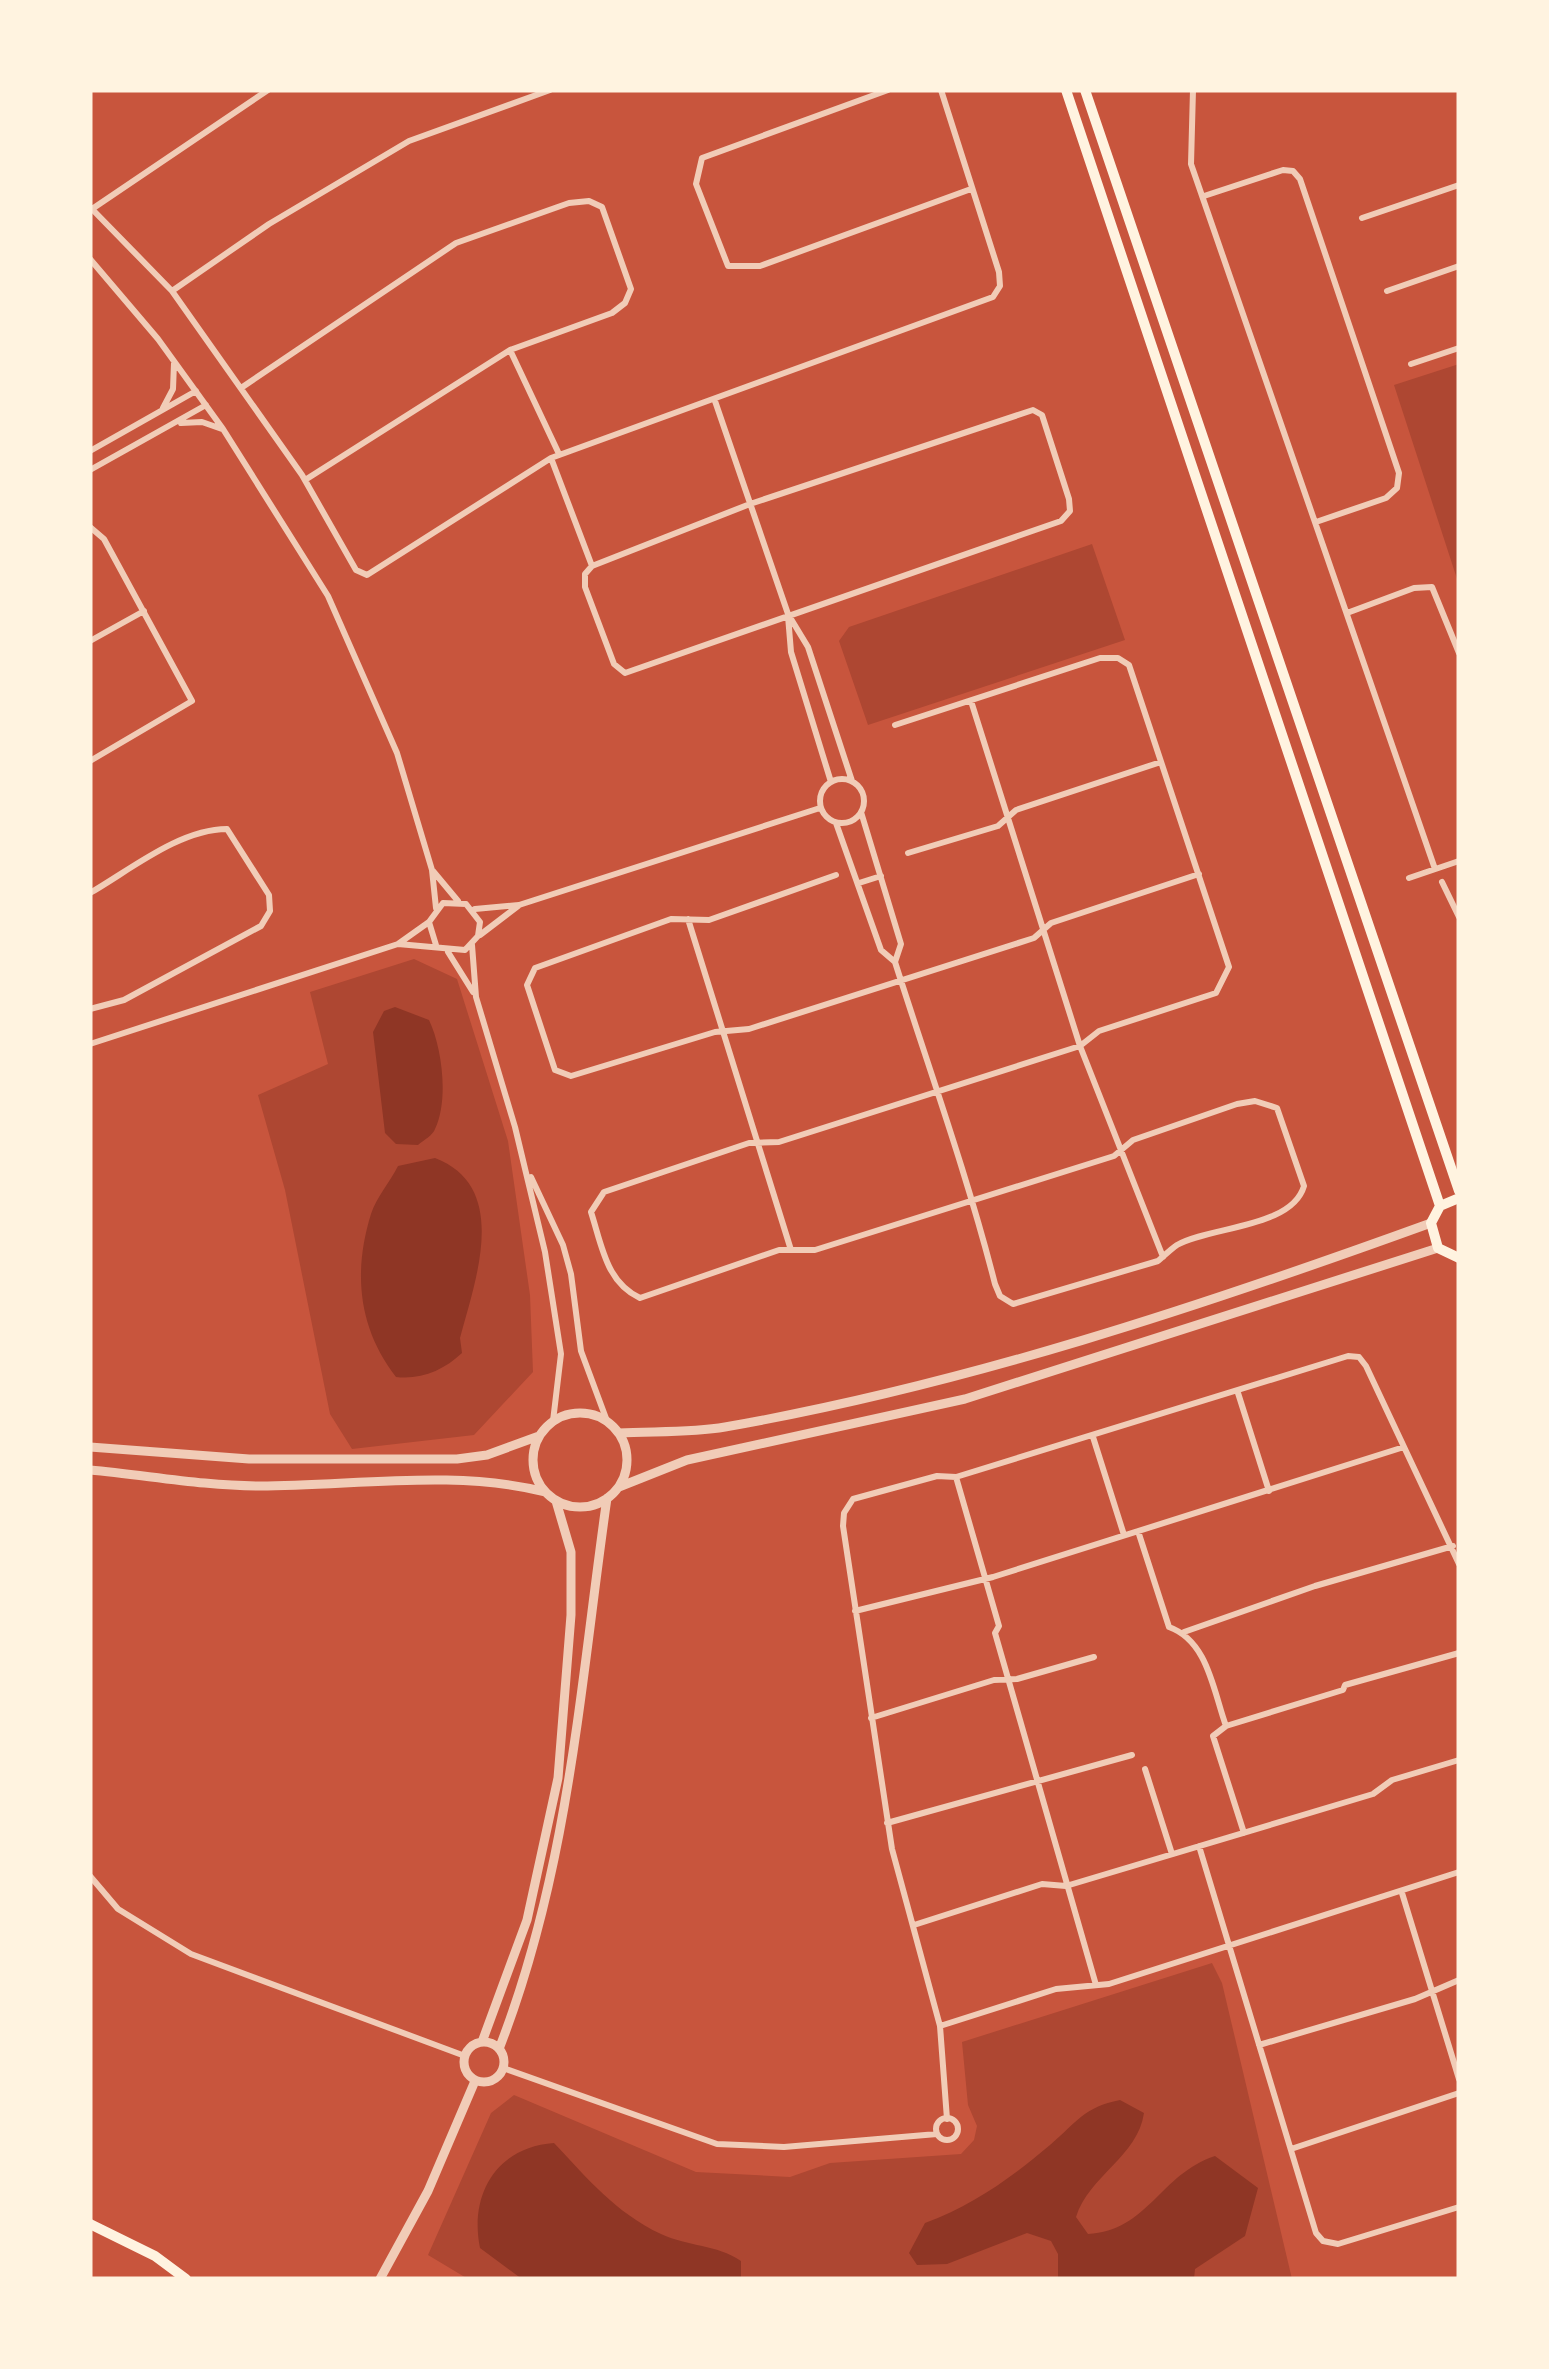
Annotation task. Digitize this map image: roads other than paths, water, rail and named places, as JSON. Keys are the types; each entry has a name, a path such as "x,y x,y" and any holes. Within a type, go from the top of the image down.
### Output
{"main road":[{"path":"1066,90 1440,1206"},
{"path":"1074,90 1079,128"},
{"path":"1085,90 1459,1194 1440,1206 1431,1223 1438,1248 1459,1258"},
{"path":"90,2224 155,2256 186,2279"}],"street":[{"path":"268,90 91,208 172,291 305,480 356,570 367,575 555,456 993,297 1000,286 998,272 941,90"},
{"path":"172,291 269,224 409,141 550,90"},
{"path":"888,90 702,158 696,169 696,184 728,266 760,266 971,189"},
{"path":"1193,90 1191,164 1435,869"},
{"path":"1203,196 1283,170 1293,171 1300,179 1399,473 1398,488 1386,498 1316,522"},
{"path":"1362,218 1459,185"},
{"path":"241,388 456,243 569,203 589,201 602,207 631,289 625,303 612,313 510,350 305,480"},
{"path":"90,259 196,390 328,596 396,754 432,870 436,908 429,922 398,944 90,1044"},
{"path":"1388,291 1459,266"},
{"path":"1411,364 1459,348"},
{"path":"510,350 555,456 592,566"},
{"path":"160,413 174,389 174,361"},
{"path":"90,451 196,390"},
{"path":"715,400 788,614 808,647 852,782 864,798 861,812 901,944 895,962"},
{"path":"90,470 206,405"},
{"path":"1034,410 1042,415 1070,512 1062,520 625,674 618,671 585,587 585,574 592,566 750,504 1034,410"},
{"path":"168,426 187,421 223,429"},
{"path":"90,527 104,539 192,701 90,761"},
{"path":"1347,613 1414,588 1432,587 1456,634 1459,653"},
{"path":"90,641 144,611"},
{"path":"788,614 791,652 831,782"},
{"path":"820,808 836,822 881,950 895,962 940,1090 973,1199 995,1284 1000,1296 1013,1304 1287,1211 1304,1186 1277,1108 1255,1101 1133,1140 1114,1156 973,1199 815,1250 778,1250 640,1298 622,1289 610,1270 592,1212 604,1192 761,1142 779,1142 940,1090 1080,1046 1100,1031 1216,993 1226,979 1229,967 1129,665 1118,658 1100,658 895,725"},
{"path":"971,700 1080,1046 1163,1256"},
{"path":"908,853 998,826 1016,810 1162,762"},
{"path":"820,808 821,793 831,782 852,782"},
{"path":"432,870 458,901 473,909 519,906 820,808"},
{"path":"836,822 850,821 861,812"},
{"path":"90,893 190,836 208,829 228,829 269,895 270,911 261,926 124,1000 90,1009"},
{"path":"1409,878 1459,861"},
{"path":"836,875 709,920 671,919 535,968 526,985 555,1070 572,1076 725,1032 749,1030 1034,938 1052,923 1200,874"},
{"path":"859,883 881,876"},
{"path":"1442,882 1459,917"},
{"path":"436,908 458,901"},
{"path":"519,906 478,936 472,945 476,997 524,1162 545,1252 561,1354 553,1421"},
{"path":"473,909 480,922 478,936"},
{"path":"688,919 792,1250"},
{"path":"429,922 437,946"},
{"path":"398,944 437,946 448,952 476,997"},
{"path":"448,952 472,945"},
{"path":"524,1162 563,1245 572,1274 580,1351 608,1421 619,1433 627,1460 619,1487"},
{"path":"619,1433 722,1428 938,1382 1327,1261 1431,1223"},
{"path":"608,1421 580,1413 553,1421 539,1436 532,1459 546,1492 556,1501 582,1507 607,1498 619,1487 687,1460 965,1400 1438,1248"},
{"path":"947,2118 940,2026 887,1823 843,1526 848,1505 859,1496 937,1476 956,1477 1348,1356 1358,1357 1459,1564"},
{"path":"1238,1392 1269,1491"},
{"path":"90,1446 249,1459 457,1458 487,1455 539,1436"},
{"path":"1093,1436 1124,1535"},
{"path":"855,1610 1124,1535 1404,1447"},
{"path":"90,1470 253,1486 461,1482 516,1485 546,1492"},
{"path":"956,1477 1034,1781 1096,1985"},
{"path":"464,2056 466,2072 476,2080 495,2079 503,2068 500,2050 531,1968 568,1800 607,1498"},
{"path":"464,2056 482,2042 527,1920 558,1778 571,1600 570,1552 556,1501"},
{"path":"1138,1530 1169,1627 1184,1632 1198,1646 1226,1726"},
{"path":"1184,1632 1315,1586 1453,1546"},
{"path":"1244,1833 1213,1736 1226,1726 1343,1690 1345,1685 1459,1653"},
{"path":"871,1718 1094,1658"},
{"path":"887,1823 1132,1756"},
{"path":"914,1925 1042,1884 1066,1886 1374,1794 1392,1780 1459,1760"},
{"path":"1145,1769 1172,1854"},
{"path":"1199,1846 1316,2233 1323,2240 1338,2244 1459,2207"},
{"path":"940,2026 1056,1988 1096,1985 1230,1948 1459,1872"},
{"path":"90,1876 118,1909 191,1954 464,2056"},
{"path":"1402,1893 1459,2079"},
{"path":"1259,2046 1415,1999 1459,1980"},
{"path":"482,2042 500,2050"},
{"path":"503,2068 717,2144 784,2147 937,2134 945,2140 957,2134 956,2124 947,2118"},
{"path":"380,2279 428,2190 476,2080"},
{"path":"1291,2149 1459,2093"},
{"path":"937,2134 938,2124 947,2118"}]}
